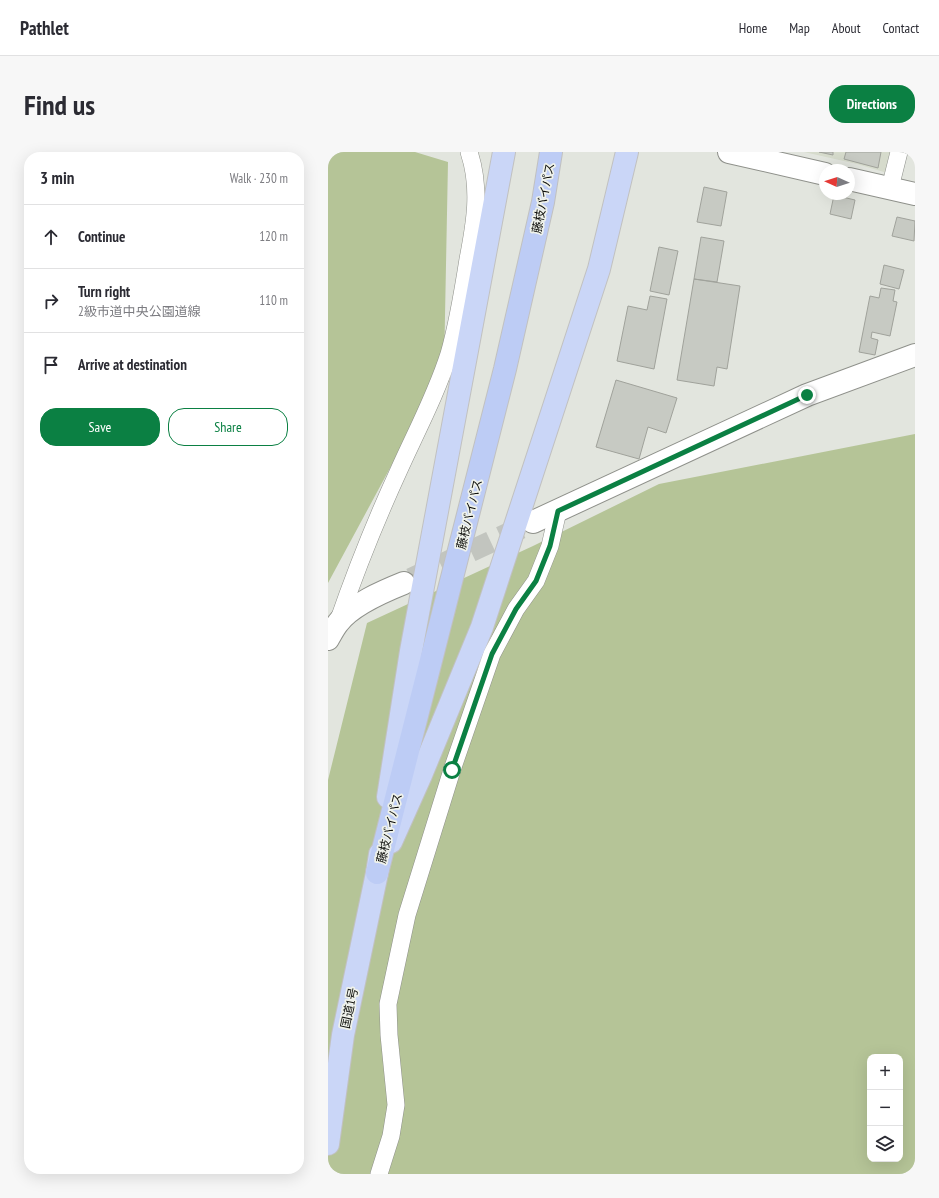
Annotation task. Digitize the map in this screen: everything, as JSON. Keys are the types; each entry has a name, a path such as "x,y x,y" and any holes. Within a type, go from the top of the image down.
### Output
{"highway":[{"path":"377,873 411,652 504,152"},
{"name":"藤枝バイパス","path":"377,873 505,369 543,202 552,152"},
{"path":"377,873 421,775 482,627 600,269 626,152"},
{"name":"国道1号","path":"328,1144 343,1034 377,873"}],"street":[{"path":"333,630 360,561 399,470 430,405 449,354 460,306 475,222 476,184 469,152"},
{"path":"729,152 819,173"},
{"path":"890,188 899,152"},
{"path":"855,180 915,194"},
{"path":"533,522 807,395 915,355"},
{"path":"379,1174 391,1136 396,1105 389,1035 388,1004 407,915 452,770 492,654 516,609 536,581 550,546 558,511"},
{"path":"333,630 351,611 378,594 404,583"}],"shaded area":[{"path":"804,152 898,152 894,175 857,164"}],"green space":[{"path":"328,152 415,152 448,162 444,368 328,583"},
{"path":"915,434 915,1174 328,1174 328,780 367,623 533,546 659,484"}],"building":[{"path":"819,152 833,152 833,155"},
{"path":"846,152 881,152 878,168 844,159"},
{"path":"704,187 727,192 721,226 697,222"},
{"path":"833,200 855,200 851,219 830,214"},
{"path":"897,217 915,221 914,241 892,236"},
{"path":"701,237 724,241 717,282 694,279"},
{"path":"659,247 678,251 669,295 650,291"},
{"path":"884,265 904,270 899,289 880,284"},
{"path":"694,279 740,286 727,369 717,367 714,386 677,380"},
{"path":"881,288 895,290 893,301 897,302 890,336 872,332 871,338 878,340 875,355 859,352 870,296 879,298"},
{"path":"650,296 667,299 654,369 617,361 628,306 647,310"},
{"path":"616,380 677,398 666,433 648,427 639,459 596,447"}],"tunnel":[{"path":"411,579 527,525"}],"route":[{"path":"452,770 492,654 516,609 536,581 550,546 558,511 807,395"}]}
